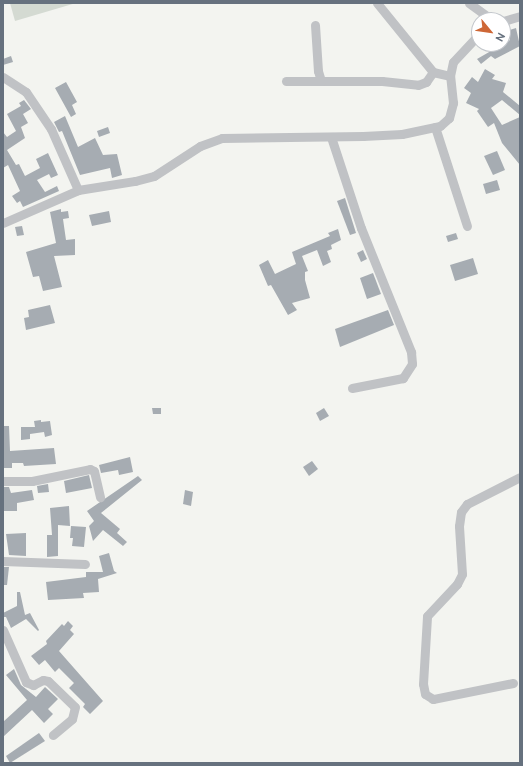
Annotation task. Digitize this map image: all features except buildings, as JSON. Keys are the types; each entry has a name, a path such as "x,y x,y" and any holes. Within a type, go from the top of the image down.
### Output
{"street":[{"path":"377,3 433,72 450,76"},
{"path":"469,3 481,12"},
{"path":"315,25 318,71 322,81"},
{"path":"3,223 78,190 136,181 154,176 200,146 222,138 331,137 402,134 435,127 446,122 451,112 453,103 450,76 459,52 471,41"},
{"path":"286,81 382,81 418,85 426,82 433,72"},
{"path":"3,77 26,92 51,129 78,190"},
{"path":"435,127 467,226"},
{"path":"331,137 361,228 411,352 412,364 402,378 352,388"},
{"path":"3,481 32,481 90,469 94,471 100,497"},
{"path":"513,683 433,699 425,694 423,684 427,616 462,574 459,526 461,512 467,504 520,477"},
{"path":"3,560 85,564"},
{"path":"3,630 26,682 33,685 43,680 48,681 75,708 72,719 53,735"}],"shaded area":[{"path":"10,3 76,3 15,21"}]}
